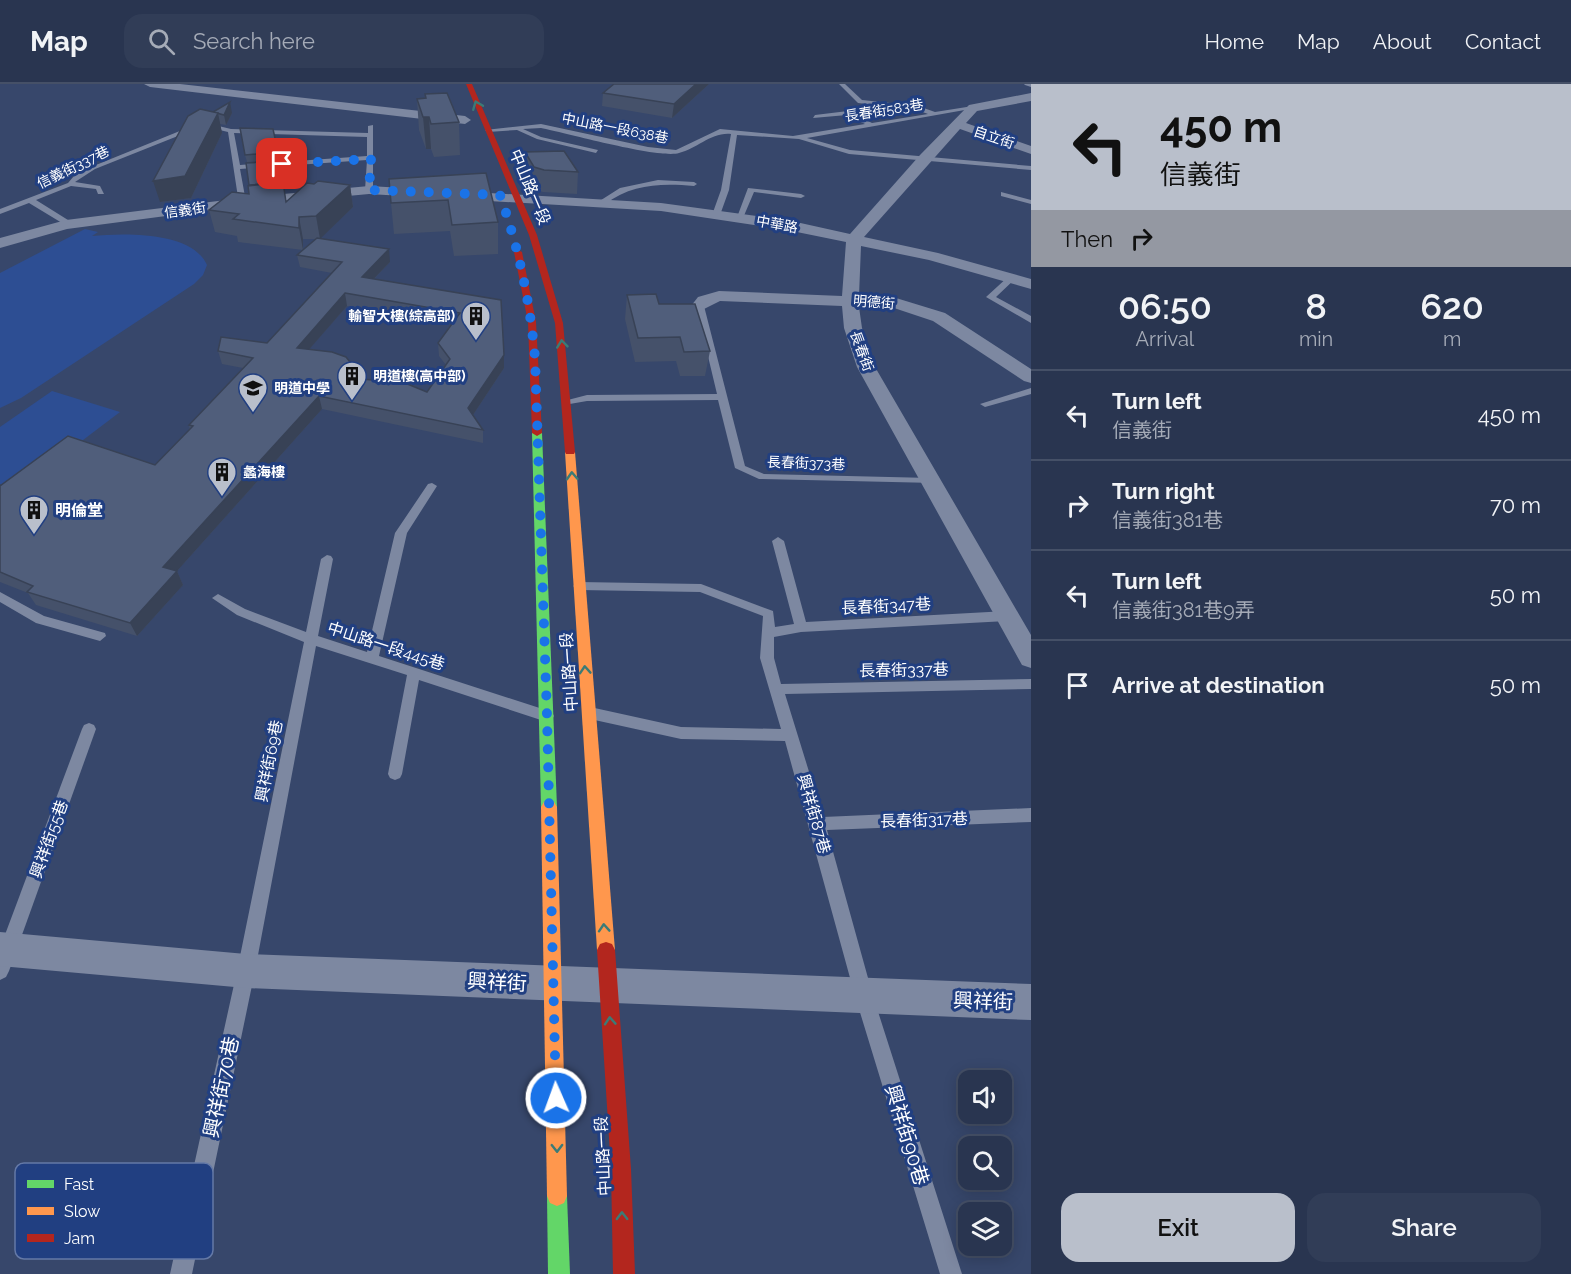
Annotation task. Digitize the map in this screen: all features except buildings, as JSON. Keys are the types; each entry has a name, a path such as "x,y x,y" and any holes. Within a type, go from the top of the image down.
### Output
{"main road":[{"name":"中山路一段","path":"469,84 533,236 559,323 567,403 621,1168 624,1274"},
{"path":"458,102 473,137"},
{"name":"中山路一段","path":"497,191 507,216"},
{"name":"中山路一段","path":"514,236 532,322 535,358 547,716 559,1274"}],"street":[{"path":"150,84 324,99 465,120"},
{"path":"854,239 925,158 973,108 1028,99"},
{"name":"自立街","path":"957,124 1031,150"},
{"name":"信義街","path":"0,243 66,225 242,202 369,190 497,191 517,197"},
{"name":"中華路","path":"517,197 602,202 716,214 932,256 1031,284"},
{"name":"長春街","path":"854,239 850,300 853,328 866,367 1031,658"},
{"path":"1012,278 1025,266"},
{"name":"明德街","path":"700,306 704,301 719,296 896,303 939,317 1031,377"},
{"name":"興祥街","path":"3,957 246,971 1031,1002"}],"lane":[{"path":"842,84 860,102 918,108 935,114"},
{"name":"長春街583巷","path":"799,137 973,108"},
{"path":"815,117 848,112 871,125"},
{"name":"信義街337巷","path":"30,200 70,184 76,177 93,168 202,124 231,131"},
{"name":"中山路一段638巷","path":"488,130 541,126 648,149 677,152 720,131 799,137"},
{"path":"513,128 539,138 596,151"},
{"path":"242,202 231,131 371,130 369,190"},
{"path":"716,214 725,190 734,132"},
{"path":"799,137 849,152 1031,168"},
{"path":"237,167 371,159"},
{"path":"602,202 618,192 645,183 694,184"},
{"path":"70,184 98,187 101,192"},
{"path":"739,218 751,190 801,196"},
{"path":"1004,194 1031,202"},
{"path":"0,212 30,200"},
{"name":"信義街337巷","path":"30,200 66,222 66,225"},
{"path":"1012,278 990,297 1031,320"},
{"name":"長春街373巷","path":"700,306 740,468 763,477 931,481"},
{"path":"985,404 1031,391"},
{"path":"567,403 587,398 722,397"},
{"path":"372,659 401,533 432,486"},
{"path":"777,541 801,627"},
{"name":"興祥街69巷","path":"246,971 327,559"},
{"path":"579,586 701,588 769,614 768,633"},
{"path":"0,596 40,620 100,636"},
{"name":"中山路一段445巷","path":"218,598 242,612 311,639 547,716"},
{"name":"長春街347巷","path":"768,633 801,627 1007,616"},
{"name":"興祥街87巷","path":"768,633 767,658 817,824 864,996"},
{"path":"395,774 414,672"},
{"name":"長春街337巷","path":"777,689 1031,684"},
{"path":"588,713 681,733 790,735"},
{"name":"興祥街55巷","path":"3,957 89,729"},
{"name":"長春街317巷","path":"817,824 1031,815"},
{"name":"興祥街70巷","path":"205,1163 246,971"},
{"name":"興祥街90巷","path":"864,996 951,1274"},
{"name":"興祥街70巷","path":"181,1274 184,1259"}],"shaded area":[{"path":"85,229 98,232 92,236 121,234 172,240 199,254 207,265 203,275 194,284 21,398 0,408 0,273"},
{"path":"52,391 120,412 17,490 0,484 0,427"}],"traffic: fast":[{"path":"537,433 549,807"},
{"path":"557,1196 559,1274"}],"traffic: slow":[{"path":"570,452 606,950"},
{"path":"549,807 557,1196"}],"traffic: jam":[{"path":"469,84 533,235 559,323 570,452"},
{"path":"518,252 532,322 537,433"},
{"path":"606,950 621,1169 624,1274"}],"place":[{"name":"輸智大樓(綜高部)","path":"476,342"},
{"name":"明道樓(高中部)","path":"352,402"},
{"name":"明道中學","path":"253,414"},
{"name":"蠡海樓","path":"222,498"},
{"name":"明倫堂","path":"34,536"}],"route":[{"path":"282,164 371,159 369,190 500,195 514,236 532,322 535,358 547,716 556,1098"}]}
